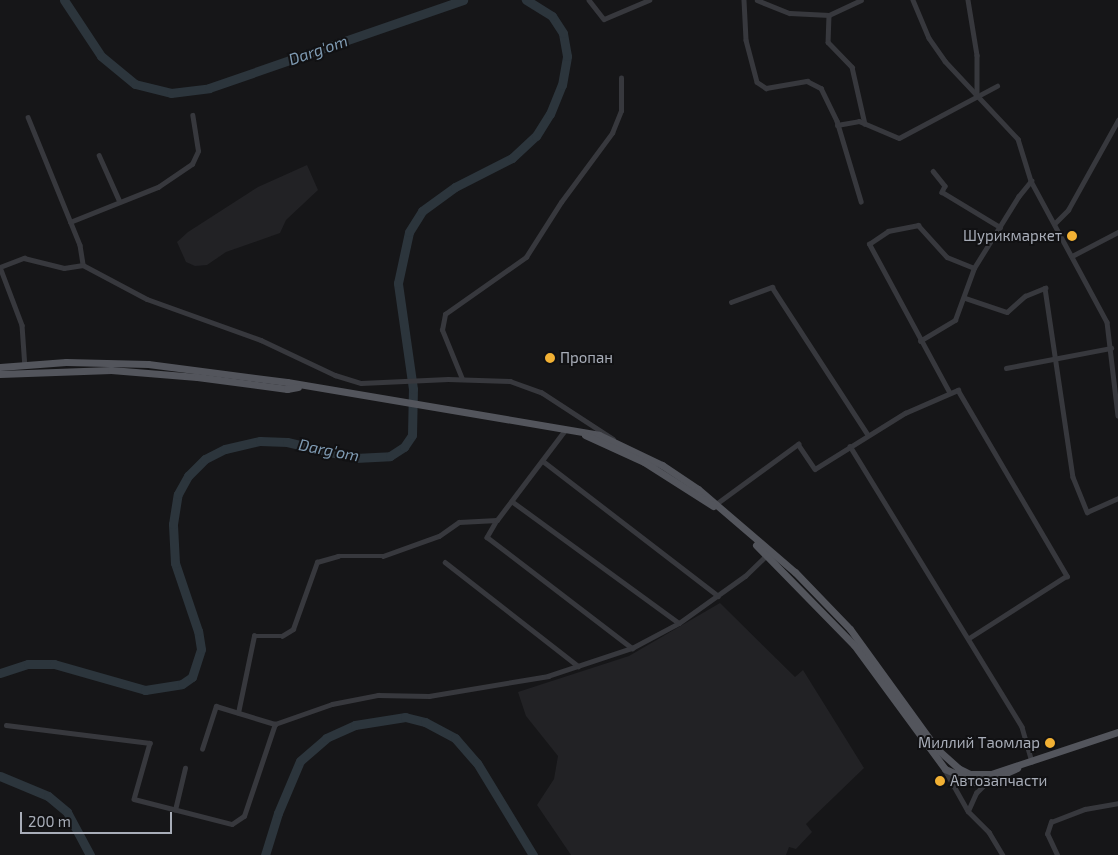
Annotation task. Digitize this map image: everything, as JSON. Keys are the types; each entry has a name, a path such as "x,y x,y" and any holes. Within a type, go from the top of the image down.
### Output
{"main road":[{"path":"0,367 90,361 148,364 288,382 300,387 445,408 599,436 623,445 662,466 716,504 795,572 857,643 946,759 970,774 991,774 1019,767"},
{"path":"0,374 111,370 287,389 300,387"},
{"path":"585,434 644,462 689,490 715,508 767,555 857,643 944,768 965,780 988,781 1032,762 1118,732"}],"street":[{"path":"589,0 604,19 649,0"},
{"path":"744,0 746,40 757,82 766,88 807,81 817,85 831,106 861,201"},
{"path":"757,0 767,1 790,13 829,15 861,0"},
{"path":"913,0 928,38 945,60 1018,139 1031,181 1104,316 1111,348 1118,415"},
{"path":"968,0 977,55 978,94"},
{"path":"829,15 828,42 852,67 865,124"},
{"path":"462,380 442,330 445,314 526,257 561,202 612,133 621,111 621,78"},
{"path":"837,125 859,120 900,138 978,94 997,86"},
{"path":"70,222 158,187 196,160 192,115"},
{"path":"28,117 80,245 83,265"},
{"path":"1054,224 1068,210 1118,120"},
{"path":"99,155 120,202"},
{"path":"933,171 945,186 942,192 1000,227"},
{"path":"920,341 950,325 965,298 974,268 1031,181"},
{"path":"949,392 920,341 870,243 888,231 918,225 947,257 974,268"},
{"path":"1072,256 1118,232"},
{"path":"25,364 22,325 0,267 24,258 64,268 83,265 146,299 268,342 335,375 361,383 379,384 448,379 510,381 541,392 623,445"},
{"path":"731,302 772,287 868,435"},
{"path":"965,298 1007,312 1025,296 1045,288 1073,477 1087,512 1118,498"},
{"path":"1006,368 1111,348"},
{"path":"716,504 798,444 815,469 868,435 949,392 958,390 1067,576 970,638"},
{"path":"565,430 513,502 497,520 486,538 632,648"},
{"path":"850,446 970,638 1022,727 1032,762"},
{"path":"543,461 718,596"},
{"path":"513,502 679,623"},
{"path":"238,713 254,636 282,636 293,628 317,562 338,556 383,556 439,536 459,522 497,520"},
{"path":"202,749 216,706 275,724 332,704 369,696 429,696 548,676 632,648 679,623 718,596 767,555"},
{"path":"445,562 578,666"},
{"path":"6,724 150,743 134,799 232,824 239,822 244,816 275,724"},
{"path":"175,810 185,768"},
{"path":"944,768 968,812 989,832 1003,855"},
{"path":"968,812 976,793 988,781"},
{"path":"1057,855 1047,834 1051,822 1103,804 1118,803"}],"shaded area":[{"path":"307,165 318,190 286,220 280,233 226,252 207,265 195,266 186,262 177,242 188,232 258,187"},
{"path":"720,603 795,677 803,670 864,768 806,824 812,832 796,849 789,847 786,855 571,855 537,805 554,779 558,756 526,716 518,692 629,656"}],"waterway":[{"name":"Darg'om","path":"64,0 101,56 135,84 171,93 209,88 463,0"},
{"name":"Darg'om","path":"0,673 28,664 54,664 145,690 182,684 192,677 201,649 198,631 175,563 173,524 178,494 188,476 205,459 225,449 260,441 287,442 355,458 390,456 404,447 412,435 413,389 398,283 409,232 422,211 455,187 512,158 536,136 550,114 562,85 567,56 563,33 552,16 526,0"},
{"name":"Darg'om","path":"265,855 278,813 300,761 326,738 355,725 405,717 425,722 455,738 477,763 533,855"},
{"name":"Darg'om","path":"0,776 48,796 67,812 90,855"}],"place":[{"name":"Шурикмаркет","path":"1072,236"},
{"name":"Пропан","path":"550,358"},
{"name":"Миллий Таомлар","path":"1050,743"},
{"name":"Автозапчасти","path":"940,781"}]}
